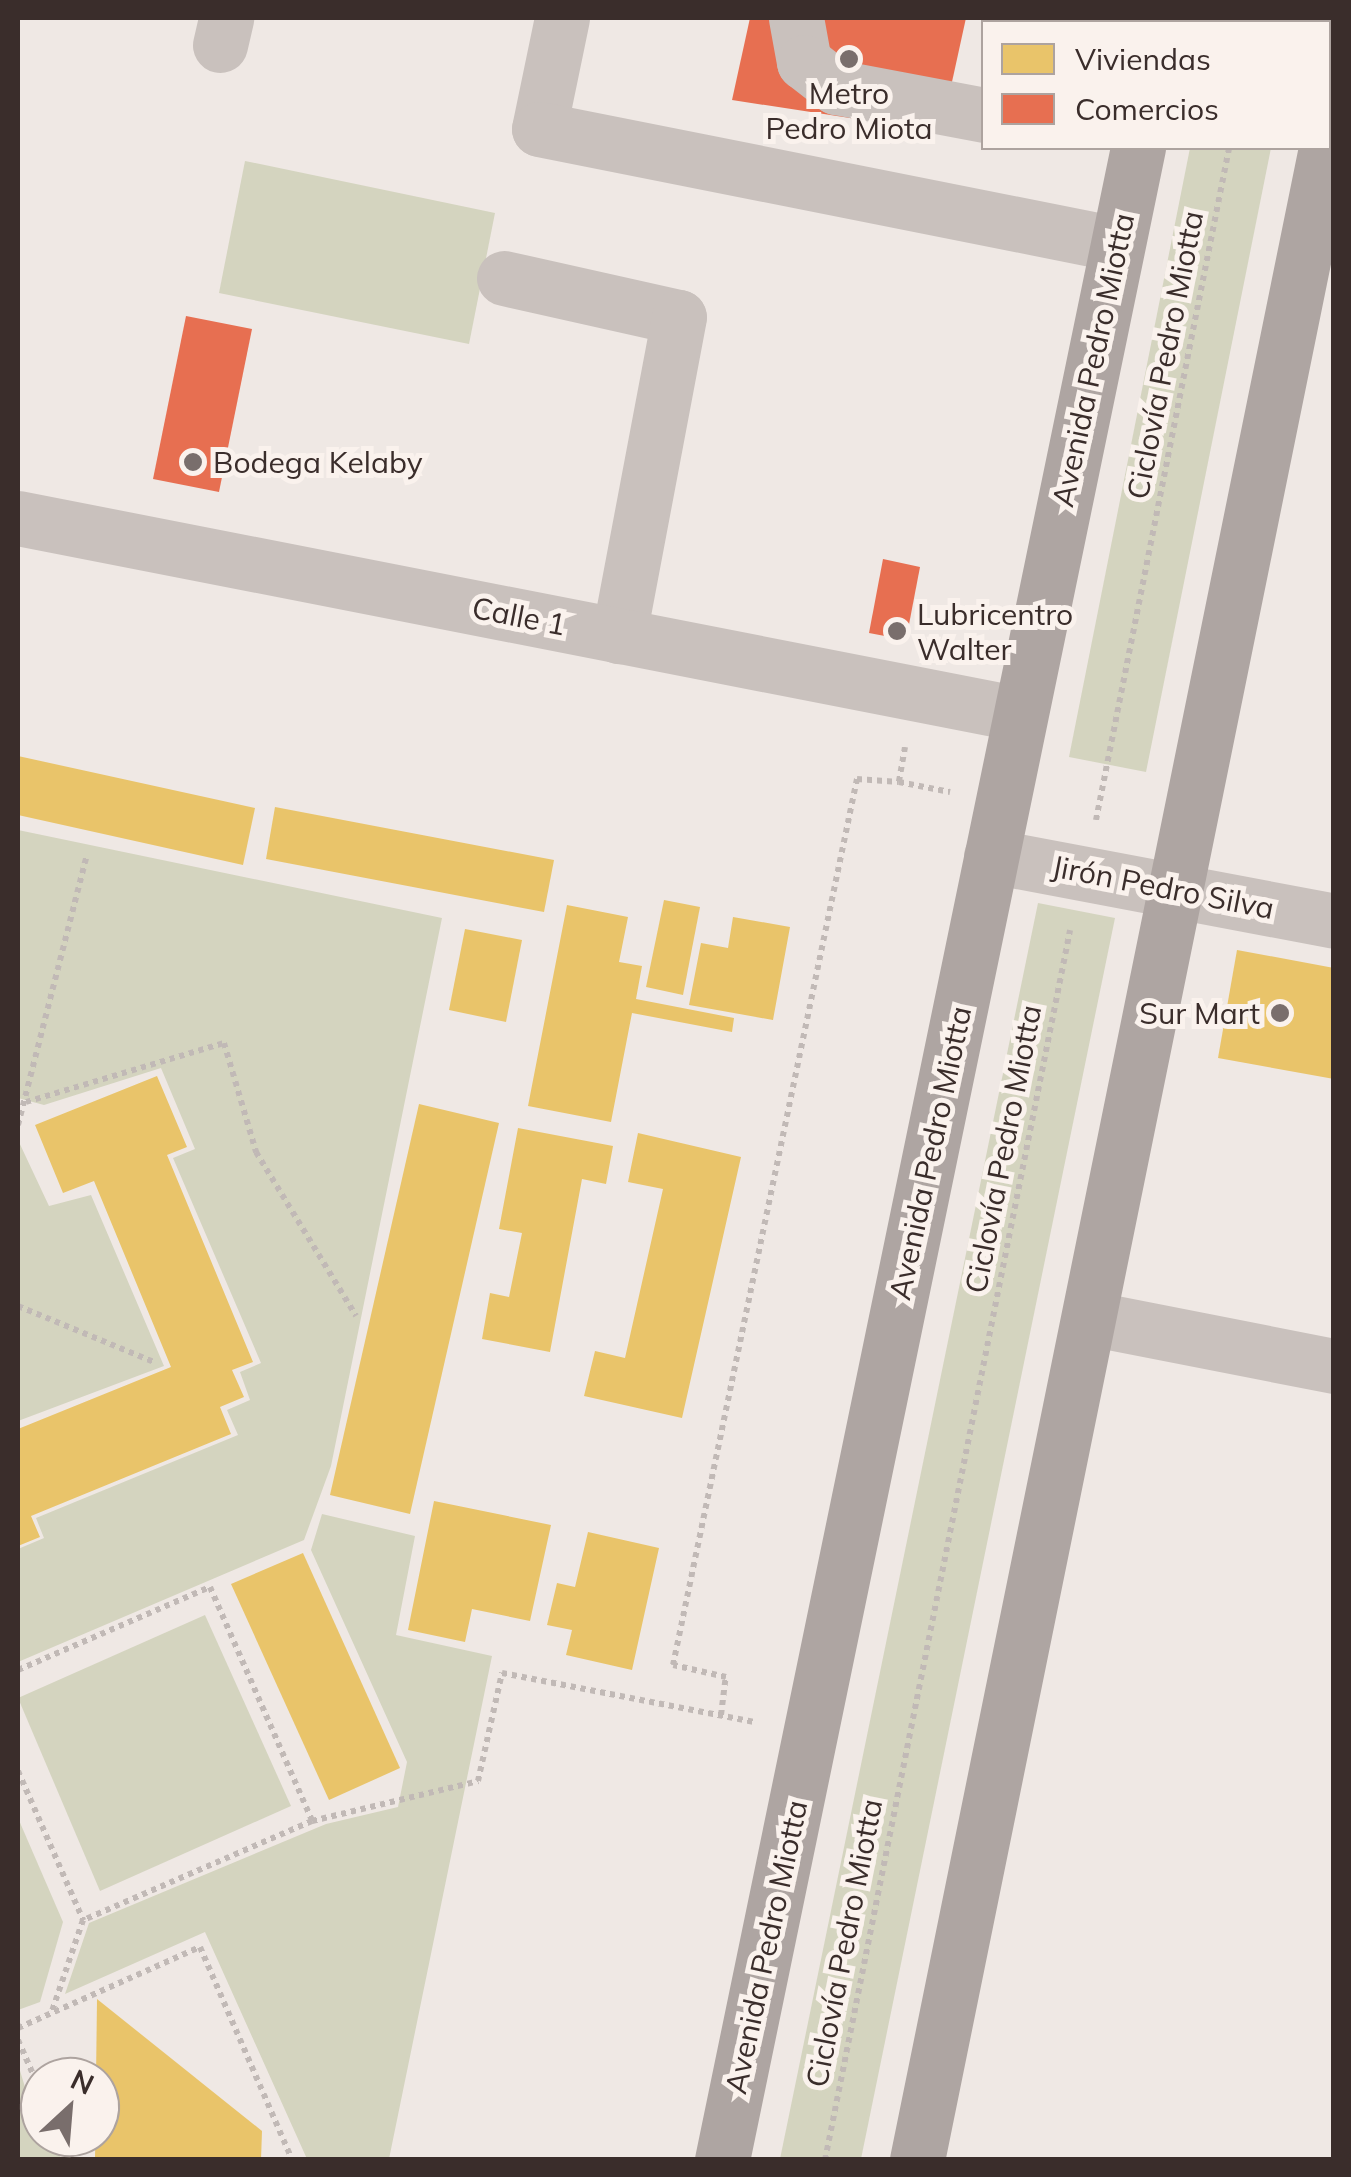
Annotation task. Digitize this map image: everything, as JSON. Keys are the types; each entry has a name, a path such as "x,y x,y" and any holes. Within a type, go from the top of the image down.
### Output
{"main road":[{"name":"Avenida Pedro Miotta","path":"722,2160 1138,150"},
{"path":"917,2160 1326,150"}],"street":[{"path":"562,18 539,129 1117,244"},
{"path":"796,18 804,62 836,87 981,114"},
{"path":"504,278 678,317 619,636"},
{"name":"Calle 1","path":"18,518 1020,714"},
{"name":"Jirón Pedro Silva","path":"992,856 1334,920"},
{"path":"1089,1318 1334,1366"}],"path":[{"name":"Ciclovía Pedro Miotta","path":"824,2160 1229,150"},
{"path":"899,782 905,742"},
{"path":"721,1715 726,1677 673,1665 857,779 899,782 1002,802"},
{"path":"18,1125 87,855"},
{"path":"26,1102 224,1043 256,1152 356,1316"},
{"path":"18,1306 156,1363"},
{"path":"18,1670 210,1587 312,1821"},
{"path":"83,1920 312,1821 478,1782 502,1673 810,1734"},
{"path":"18,1771 83,1920 52,2012"},
{"path":"18,2028 200,1947 292,2160"}],"green space":[{"path":"1190,150 1271,150 1146,772 1069,757"},
{"path":"245,161 495,213 469,344 219,293"},
{"path":"18,830 442,918 331,1466 304,1540 18,1662 18,1549 44,1538 36,1518 238,1435 227,1410 250,1400 240,1372 261,1363 173,1158 195,1149 161,1068 44,1105 18,1098"},
{"path":"1038,903 1115,918 861,2159 780,2159"},
{"path":"18,1140 49,1206 91,1195 164,1366 18,1421"},
{"path":"322,1514 415,1536 396,1635 492,1656 389,2159 307,2159 205,1932 65,1994 89,1923 326,1824 398,1807 407,1762 311,1550"},
{"path":"205,1615 291,1806 100,1891 18,1698"},
{"path":"18,1818 63,1922 40,2002 18,2010"},
{"path":"18,2064 20,2157 61,2159 18,2159"}],"building: Viviendas":[{"path":"18,756 255,808 243,865 18,815"},
{"path":"275,807 554,860 544,912 266,859"},
{"path":"664,900 700,907 683,995 646,987"},
{"path":"567,905 628,917 619,962 642,966 636,999 734,1018 732,1032 632,1013 611,1122 528,1106"},
{"path":"733,917 790,927 773,1020 689,1005 701,943 728,948"},
{"path":"465,929 522,940 506,1022 449,1010"},
{"name":"Sur Mart","path":"1237,950 1334,968 1334,1079 1218,1058"},
{"path":"157,1076 187,1147 167,1155 253,1362 232,1370 244,1397 220,1407 231,1434 31,1516 40,1537 18,1546 18,1429 171,1367 94,1181 63,1193 35,1125"},
{"path":"419,1104 499,1123 410,1514 330,1495"},
{"path":"518,1128 613,1146 606,1184 582,1179 550,1352 482,1339 490,1293 509,1297 522,1233 499,1229"},
{"path":"638,1133 741,1157 682,1418 584,1396 595,1351 625,1358 663,1189 628,1182"},
{"path":"434,1501 551,1525 530,1621 472,1609 465,1642 408,1630"},
{"path":"588,1532 659,1548 632,1670 566,1655 572,1630 547,1625 557,1583 575,1587"},
{"path":"303,1553 400,1768 329,1800 231,1584"},
{"path":"97,1999 262,2131 261,2160 95,2160 120,2157 120,2057 96,2057"}],"building: Comercios":[{"name":"Metro Pedro Miota","path":"750,18 966,18 941,132 732,100"},
{"path":"186,316 252,329 219,492 153,479"},
{"path":"883,559 920,567 906,640 869,633"}],"place":[{"name":"Metro Pedro Miota","path":"849,59"},
{"name":"Bodega Kelaby","path":"193,462"},
{"name":"Lubricentro Walter","path":"897,631"},
{"name":"Sur Mart","path":"1280,1013"}]}
